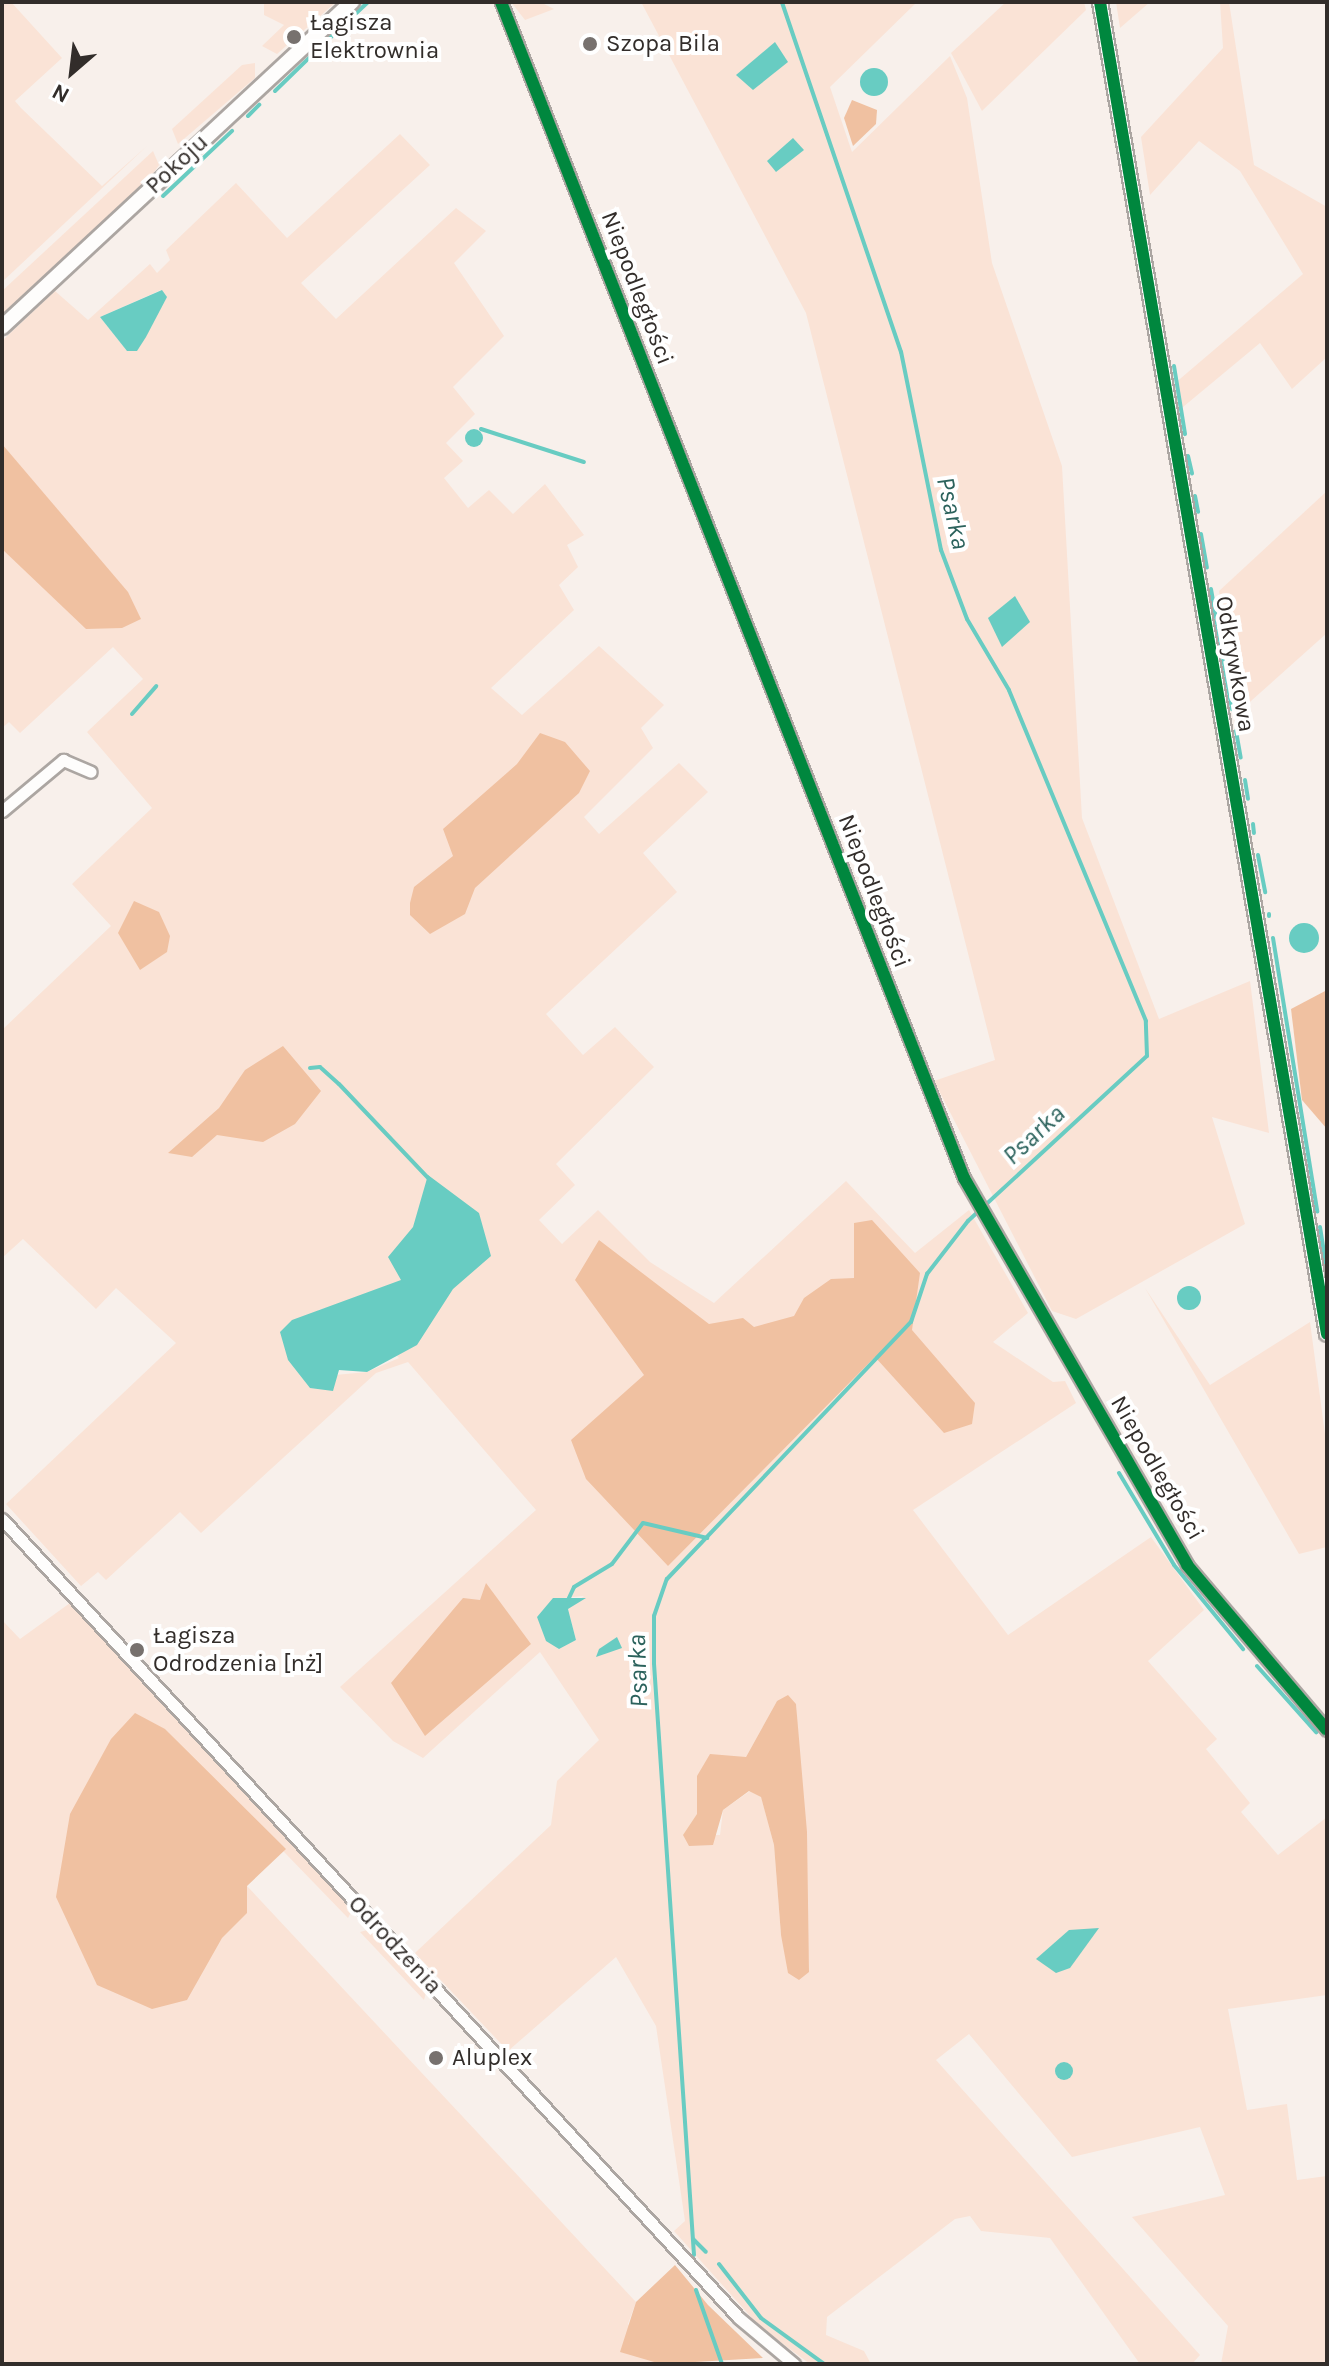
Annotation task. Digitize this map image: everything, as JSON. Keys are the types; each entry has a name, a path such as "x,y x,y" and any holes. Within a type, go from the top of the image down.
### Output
{"street":[{"name":"Pokoju","path":"2,327 352,2"},
{"name":"Niepodległości","path":"501,2 975,1197 1187,1565 1327,1730"},
{"name":"Odkrywkowa","path":"1100,2 1327,1334"},
{"path":"2,811 63,760 91,772"},
{"name":"Odrodzenia","path":"2,1519 712,2289 794,2364"}],"shaded area":[{"path":"2,2 11,2 62,58 15,101 21,108 102,186 147,146 2,282"},
{"path":"264,2 336,2 277,54 262,46 284,25 264,15"},
{"path":"511,2 540,2 554,9 525,20"},
{"path":"641,2 917,2 830,87 852,152 950,56 967,98 992,263 1062,466 1082,818 1159,1019 1250,981 1269,1133 1212,1117 1245,1224 1076,1319 1052,1311 934,1081 995,1060 806,313"},
{"path":"1006,2 1084,2 1086,10 982,111 951,53"},
{"path":"1116,2 1150,2 1120,28"},
{"path":"1220,2 1229,2 1254,165 1327,207 1327,357 1292,389 1260,343 1177,412 1174,384 1303,274 1240,171 1199,141 1150,195 1141,137 1223,48"},
{"path":"255,63 255,78 178,144 172,129 242,65"},
{"path":"852,100 877,110 876,124 853,146 844,118"},
{"path":"400,134 430,165 301,283 336,319 456,208 486,231 454,263 504,336 453,387 475,414 446,443 463,461 444,478 468,508 489,490 513,514 545,484 584,535 567,545 578,567 559,585 574,610 491,688 522,715 599,646 664,705 641,728 653,748 584,817 599,834 679,763 708,792 643,853 677,892 546,1014 583,1055 615,1027 654,1067 556,1164 575,1185 539,1220 562,1244 598,1210 650,1262 714,1303 846,1181 915,1253 969,1210 1028,1313 993,1342 1053,1382 1065,1381 1076,1403 913,1510 1008,1635 1151,1537 1204,1610 1148,1661 1217,1739 1206,1749 1250,1803 1241,1812 1278,1855 1327,1817 1327,1995 1228,2009 1247,2110 1287,2104 1297,2180 1327,2176 1327,2364 1221,2364 1228,2326 1132,2217 1225,2195 1200,2127 1072,2157 969,2034 936,2060 1200,2355 1192,2364 1140,2364 1050,2238 981,2231 970,2216 955,2219 827,2317 826,2335 864,2351 871,2364 810,2364 760,2327 674,2231 685,2221 656,2026 616,1957 508,2051 415,1953 551,1825 557,1781 599,1740 540,1652 423,1758 393,1741 340,1687 536,1510 408,1362 376,1373 201,1533 180,1512 106,1580 98,1572 81,1586 6,1504 176,1343 116,1288 96,1309 23,1239 2,1258 2,1030 111,926 72,884 152,808 87,732 143,679 113,647 20,733 9,722 2,728 2,341 55,291 88,320 150,264 157,273 170,260 166,250 236,183 287,238","holes":["161,290 167,297 127,351 100,317","345,1303 399,1358 367,1372 335,1375 318,1310","584,1596 568,1609 576,1640 558,1649 537,1617 553,1599","777,1701 796,1704 809,1972 781,1935 774,1845 761,1796 750,1791 723,1810 720,1835 684,1834 746,1757"]},
{"path":"153,151 159,165 150,178 2,316 2,291"},
{"path":"2,444 128,592 141,619 122,628 86,629 2,549"},
{"path":"1327,491 1327,633 1242,709 1231,710 1219,591"},
{"path":"540,733 565,742 590,771 579,793 475,888 465,914 430,934 410,915 410,903 414,887 453,856 443,829 517,764"},
{"path":"134,901 159,912 170,936 167,952 140,970 118,933"},
{"path":"1327,990 1327,1129 1302,1100 1291,1009"},
{"path":"283,1046 321,1091 295,1124 263,1142 217,1135 192,1157 168,1153 219,1108 245,1070"},
{"path":"872,1220 920,1273 912,1330 975,1403 972,1424 944,1433 875,1357 668,1566 586,1479 571,1440 644,1375 575,1280 599,1240 709,1324 743,1318 754,1327 794,1316 804,1298 831,1279 854,1278 854,1223"},
{"path":"1145,1288 1210,1385 1310,1322 1327,1449 1327,1547 1299,1554"},
{"path":"486,1583 531,1644 425,1736 391,1683 463,1598 480,1600"},
{"path":"70,1603 352,1910 348,1918 165,1729 245,1900 247,1886 636,2302 628,2324 663,2364 2,2364 2,1620 20,1639"},
{"path":"788,1695 796,1704 807,1832 809,1972 799,1980 788,1973 781,1935 774,1845 761,1797 749,1791 723,1810 713,1845 689,1846 683,1835 697,1814 697,1776 710,1754 746,1757 777,1701"},
{"path":"135,1713 165,1729 286,1849 247,1886 247,1913 222,1938 187,2000 152,2009 97,1985 56,1897 70,1814 111,1739"},
{"path":"371,1929 427,1989 424,2000 360,1932"},
{"path":"675,2265 708,2305 763,2358 661,2364 620,2352 636,2302"}],"water":[{"path":"775,42 788,62 753,90 736,75"},
{"path":"874,68 884,72 888,82 884,92 874,96 864,92 860,82 864,72"},
{"path":"793,138 804,150 776,172 767,161"},
{"path":"162,290 167,297 146,337 137,351 127,351 100,317"},
{"path":"470,429 478,429 483,438 481,445 470,447 465,442 465,434"},
{"path":"1015,596 1030,622 1002,647 988,618"},
{"path":"1304,923 1315,927 1319,938 1315,949 1304,953 1293,949 1289,938 1293,927"},
{"path":"428,1175 479,1213 491,1256 453,1289 417,1345 367,1372 339,1370 333,1391 310,1388 288,1360 280,1332 292,1320 401,1280 388,1257 413,1227"},
{"path":"1184,1286 1194,1286 1201,1293 1201,1303 1194,1310 1184,1310 1177,1303 1177,1293"},
{"path":"553,1598 586,1598 568,1609 576,1640 559,1649 546,1641 537,1617"},
{"path":"617,1637 622,1648 596,1657 599,1649"},
{"path":"1099,1928 1070,1968 1056,1973 1036,1959 1069,1930"},
{"path":"1064,2062 1073,2071 1064,2080 1055,2071"}],"waterway":[{"path":"352,17 368,2"},
{"name":"Psarka","path":"694,2255 654,1663 654,1616 667,1579 911,1322 927,1274 968,1221 1147,1056 1146,1021 1009,690 967,619 941,550 901,352 782,2"},
{"path":"318,49 333,35"},
{"path":"275,91 311,56"},
{"path":"248,116 259,105"},
{"path":"163,196 232,131"},
{"path":"1174,366 1185,434"},
{"path":"481,429 584,462"},
{"path":"1188,456 1192,474"},
{"path":"1195,496 1198,512"},
{"path":"1201,534 1207,567"},
{"path":"1211,589 1232,709"},
{"path":"132,714 156,686"},
{"path":"1236,731 1241,758"},
{"path":"1245,780 1248,799"},
{"path":"1253,824 1254,833"},
{"path":"1258,855 1265,892"},
{"path":"1273,938 1317,1211"},
{"path":"310,1068 320,1067 339,1084 429,1179"},
{"path":"1320,1227 1326,1264"},
{"path":"1119,1473 1174,1565 1243,1649"},
{"path":"568,1600 574,1587 612,1564 643,1523 707,1538"},
{"path":"1257,1666 1316,1732"},
{"path":"693,2239 706,2252"},
{"path":"719,2264 761,2318 824,2364"},
{"name":"Psarka","path":"696,2290 722,2364"}],"cycle path":[{"path":"501,2 964,1178 1187,1565 1327,1730"},
{"path":"1100,2 1327,1334"}],"place":[{"name":"Łagisza Elektrownia","path":"294,37"},
{"name":"Szopa Bila","path":"590,44"},
{"name":"Łagisza Odrodzenia [nż]","path":"137,1650"},
{"name":"Aluplex","path":"436,2058"}]}
